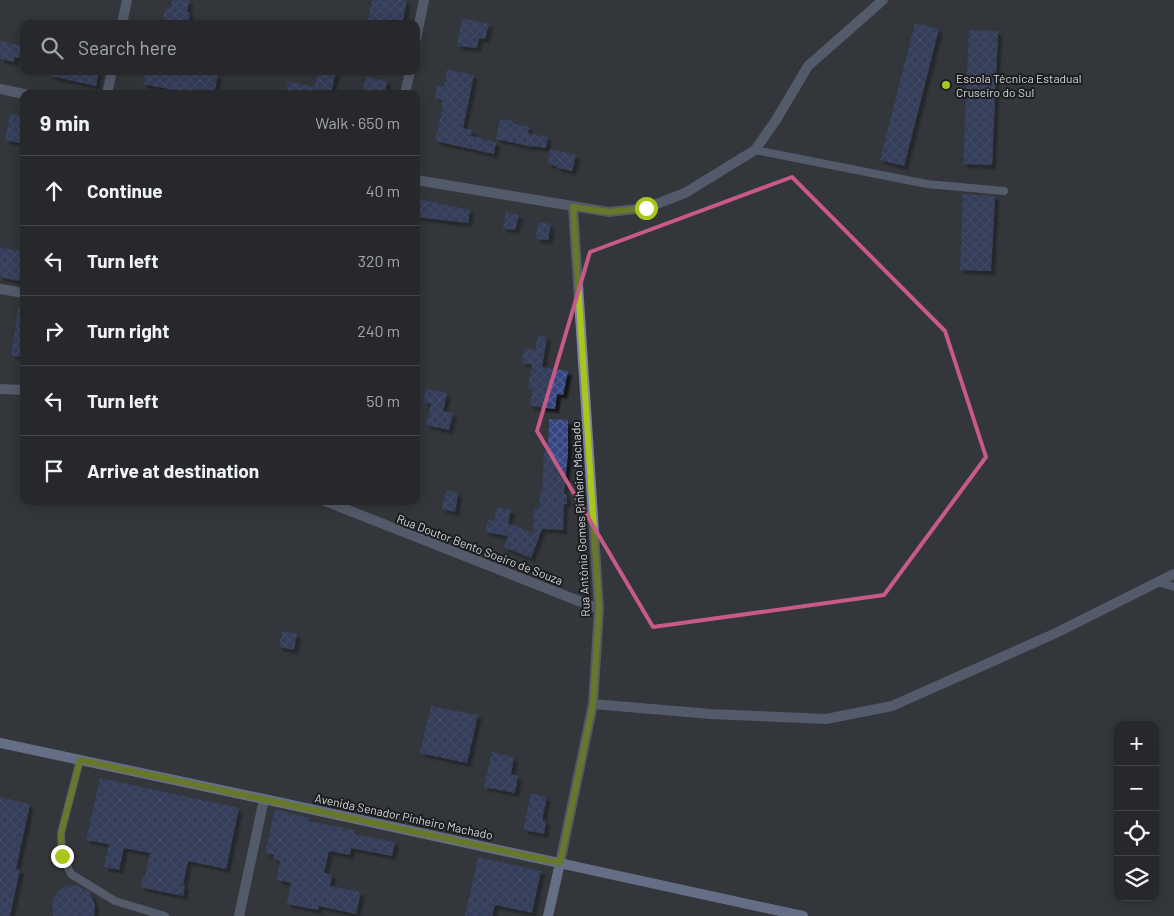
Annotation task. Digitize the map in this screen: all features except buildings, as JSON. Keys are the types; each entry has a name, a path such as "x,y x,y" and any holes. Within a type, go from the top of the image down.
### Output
{"main road":[{"name":"Avenida Senador Pinheiro Machado","path":"0,743 803,916"},
{"name":"Rua Antônio Gomes Pinheiro Machado","path":"548,916 560,863"}],"street":[{"path":"123,20 127,0"},
{"path":"420,20 424,0"},
{"path":"420,181 609,212 646,208 684,193 755,150 776,120 808,66 883,0"},
{"path":"108,90 111,75"},
{"path":"406,90 409,75"},
{"path":"0,89 20,93"},
{"name":"Rua Antônio Gomes Pinheiro Machado","path":"560,863 593,704 599,608 573,207"},
{"path":"0,289 20,292"},
{"path":"0,389 20,390"},
{"name":"Rua Doutor Bento Soeiro de Souza","path":"335,505 599,608"},
{"path":"593,704 710,714 826,719 892,706 1056,633 1174,574"},
{"path":"239,916 264,799"}],"lane":[{"path":"755,150 927,184 1004,191"},
{"path":"1158,582 1174,587"},
{"path":"80,760 61,834 62,856 71,874 115,901 165,916"}],"highlighted area":[{"path":"792,177 945,331 986,457 884,595 653,627 537,431 590,252"}],"place":[{"name":"Escola Técnica Estadual Cruseiro do Sul","path":"946,85"}],"route":[{"path":"62,856 61,834 80,760 560,863 593,704 599,608 573,207 609,212 646,208"}]}
